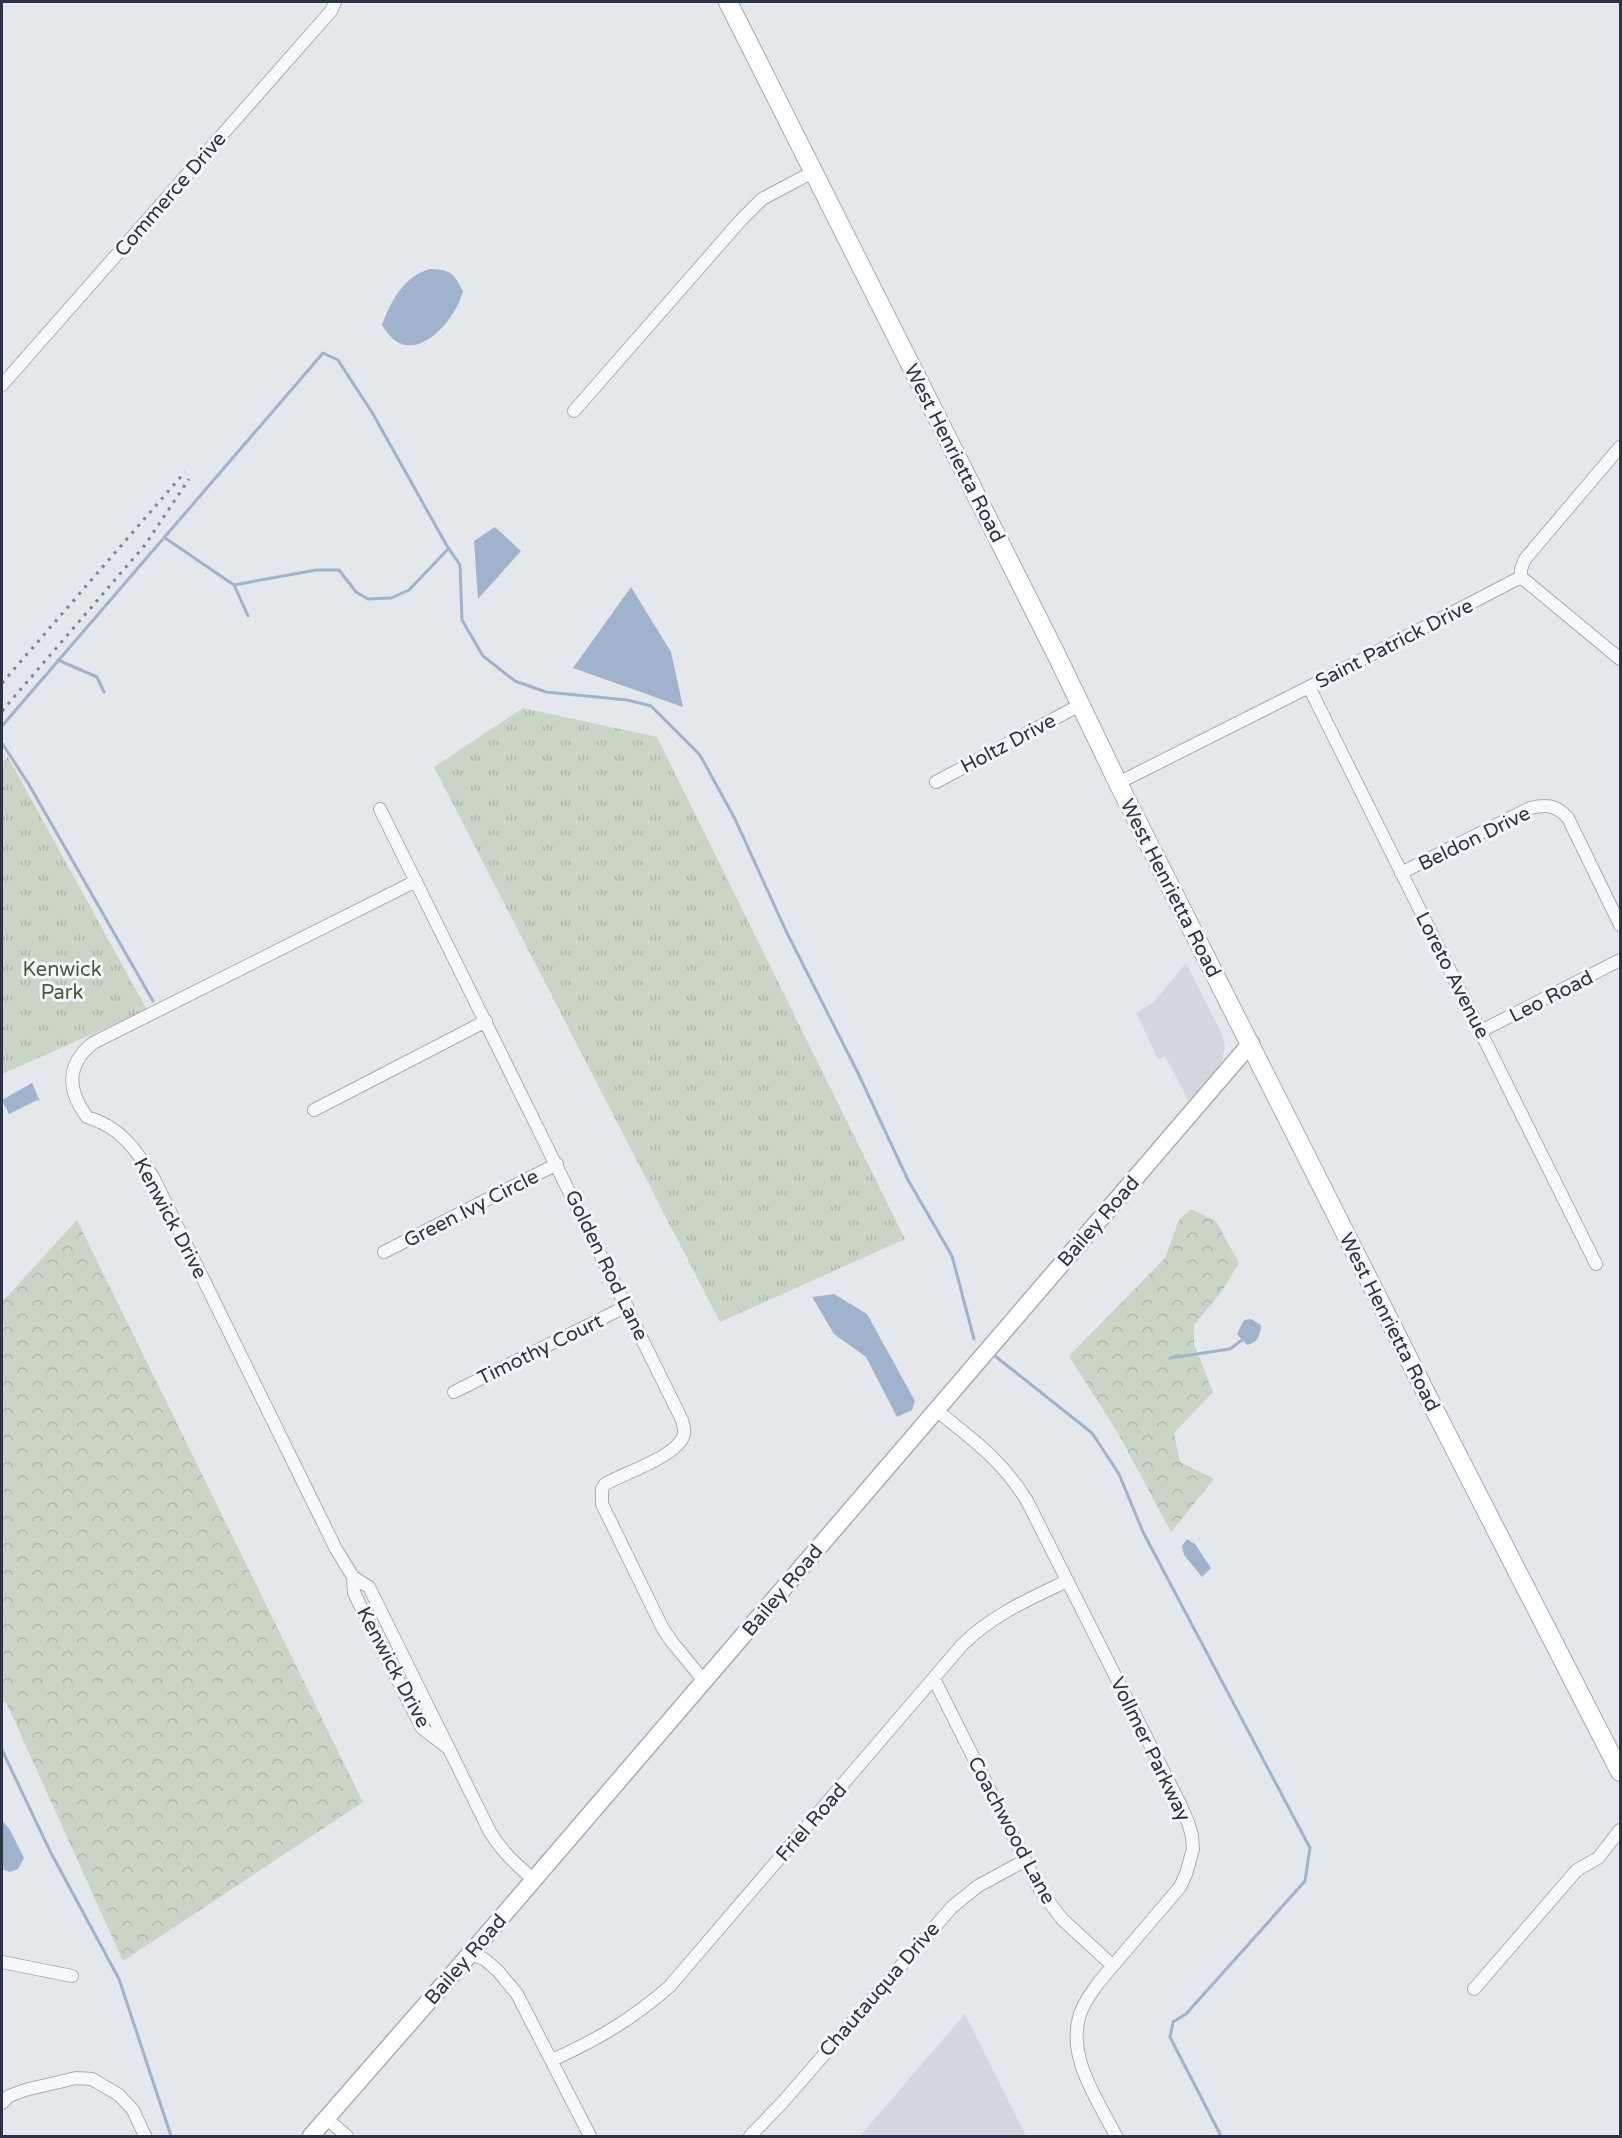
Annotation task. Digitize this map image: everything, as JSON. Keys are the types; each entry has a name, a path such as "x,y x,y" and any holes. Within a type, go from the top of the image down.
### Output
{"main road":[{"name":"West Henrietta Road","path":"728,2 1118,783 1620,1772"}],"street":[{"name":"Commerce Drive","path":"2,385 331,11 335,2"},
{"path":"574,411 762,199 813,172"},
{"path":"1620,447 1525,559 1521,569 1521,577 1620,659"},
{"name":"Saint Patrick Drive","path":"1118,783 1521,577"},
{"name":"Loreto Avenue","path":"1309,687 1596,1264"},
{"name":"Holtz Drive","path":"936,782 1080,705"},
{"name":"Beldon Drive","path":"1401,873 1530,808 1548,805 1562,812 1568,819 1620,925"},
{"name":"Golden Rod Lane","path":"380,809 679,1412 684,1434 679,1444 671,1451 606,1485 602,1489 602,1504 663,1629 704,1681"},
{"name":"Kenwick Drive","path":"416,881 93,1043 77,1058 72,1078 77,1100 87,1117 104,1122 116,1130 142,1159 153,1177 336,1549 353,1577 369,1587 499,1846 534,1880"},
{"name":"Leo Road","path":"1481,1031 1620,960"},
{"path":"314,1110 486,1021"},
{"name":"Bailey Road","path":"312,2136 1251,1043"},
{"name":"Green Ivy Circle","path":"384,1252 557,1164"},
{"name":"Timothy Court","path":"454,1392 627,1306"},
{"name":"Vollmer Parkway","path":"936,1410 1003,1466 1027,1501 1181,1806 1192,1836 1191,1862 1180,1887 1112,1965 1087,1999 1080,2013 1077,2042 1083,2070 1116,2136"},
{"name":"Friel Road","path":"552,2060 602,2037 669,1987 962,1645 990,1621 1028,1599 1067,1581"},
{"name":"Coachwood Lane","path":"933,1679 1040,1890 1062,1919 1112,1965"},
{"path":"1474,1989 1577,1870 1598,1858 1620,1830"},
{"name":"Chautauqua Drive","path":"750,2136 782,2103 946,1913 978,1886 1024,1861"},
{"path":"470,1954 484,1959 509,1983 530,2017 591,2136"},
{"path":"2,1962 72,1976"},
{"path":"2,2103 9,2096 25,2090 76,2078 92,2079 119,2095 133,2110 145,2136"},
{"path":"327,2119 347,2136"}],"shaded area":[{"path":"1186,963 1222,1034 1225,1045 1222,1062 1189,1102 1165,1056 1158,1059 1136,1013 1153,1003"},
{"path":"965,2014 1026,2136 860,2136"}],"green space":[{"path":"523,708 657,737 905,1239 720,1322 434,767"},
{"name":"Kenwick Park","path":"8,757 147,1010 2,1074 2,762"},
{"path":"1191,1209 1216,1221 1239,1263 1222,1291 1194,1325 1194,1344 1213,1392 1174,1433 1180,1462 1214,1479 1171,1532 1119,1435 1069,1356 1165,1258 1179,1220"},
{"path":"77,1220 363,1802 123,1961 6,1702 2,1702 2,1302"}],"water":[{"path":"430,269 451,273 463,291 458,304 441,329 429,339 417,344 405,345 393,339 382,325 394,299 406,283 421,272"},
{"path":"495,527 521,551 478,599 474,541"},
{"path":"631,587 671,652 683,707 573,668"},
{"path":"32,1083 40,1101 37,1100 9,1114 2,1100"},
{"path":"834,1294 867,1314 915,1401 912,1410 897,1417 866,1357 834,1334 812,1297"},
{"path":"1251,1319 1261,1325 1261,1329 1256,1340 1247,1345 1237,1334 1244,1320"},
{"path":"1187,1539 1195,1544 1211,1568 1202,1577 1184,1555 1182,1546"},
{"path":"2,1820 10,1830 24,1858 18,1869 10,1872 2,1869"}],"waterway":[{"path":"2,726 323,353 338,360 373,414 460,565 462,620 483,656 515,681 546,692 627,700 651,706 700,755 735,819 786,931 858,1073 908,1180 952,1256 974,1339"},
{"path":"165,538 234,585 316,570 339,570 356,592 368,599 391,598 409,590 449,548"},
{"path":"234,585 248,616"},
{"path":"58,660 97,677 104,692"},
{"path":"2,743 28,783 153,1001"},
{"path":"1170,1358 1230,1349 1242,1340"},
{"path":"995,1356 1092,1433 1119,1474 1143,1532 1310,1848 1305,1881 1186,2014 1173,2022 1170,2037 1221,2136"},
{"path":"2,1750 50,1851 119,1979 171,2136"}],"railway":[{"path":"2,683 185,472"},
{"path":"2,711 145,545 189,479"}]}
